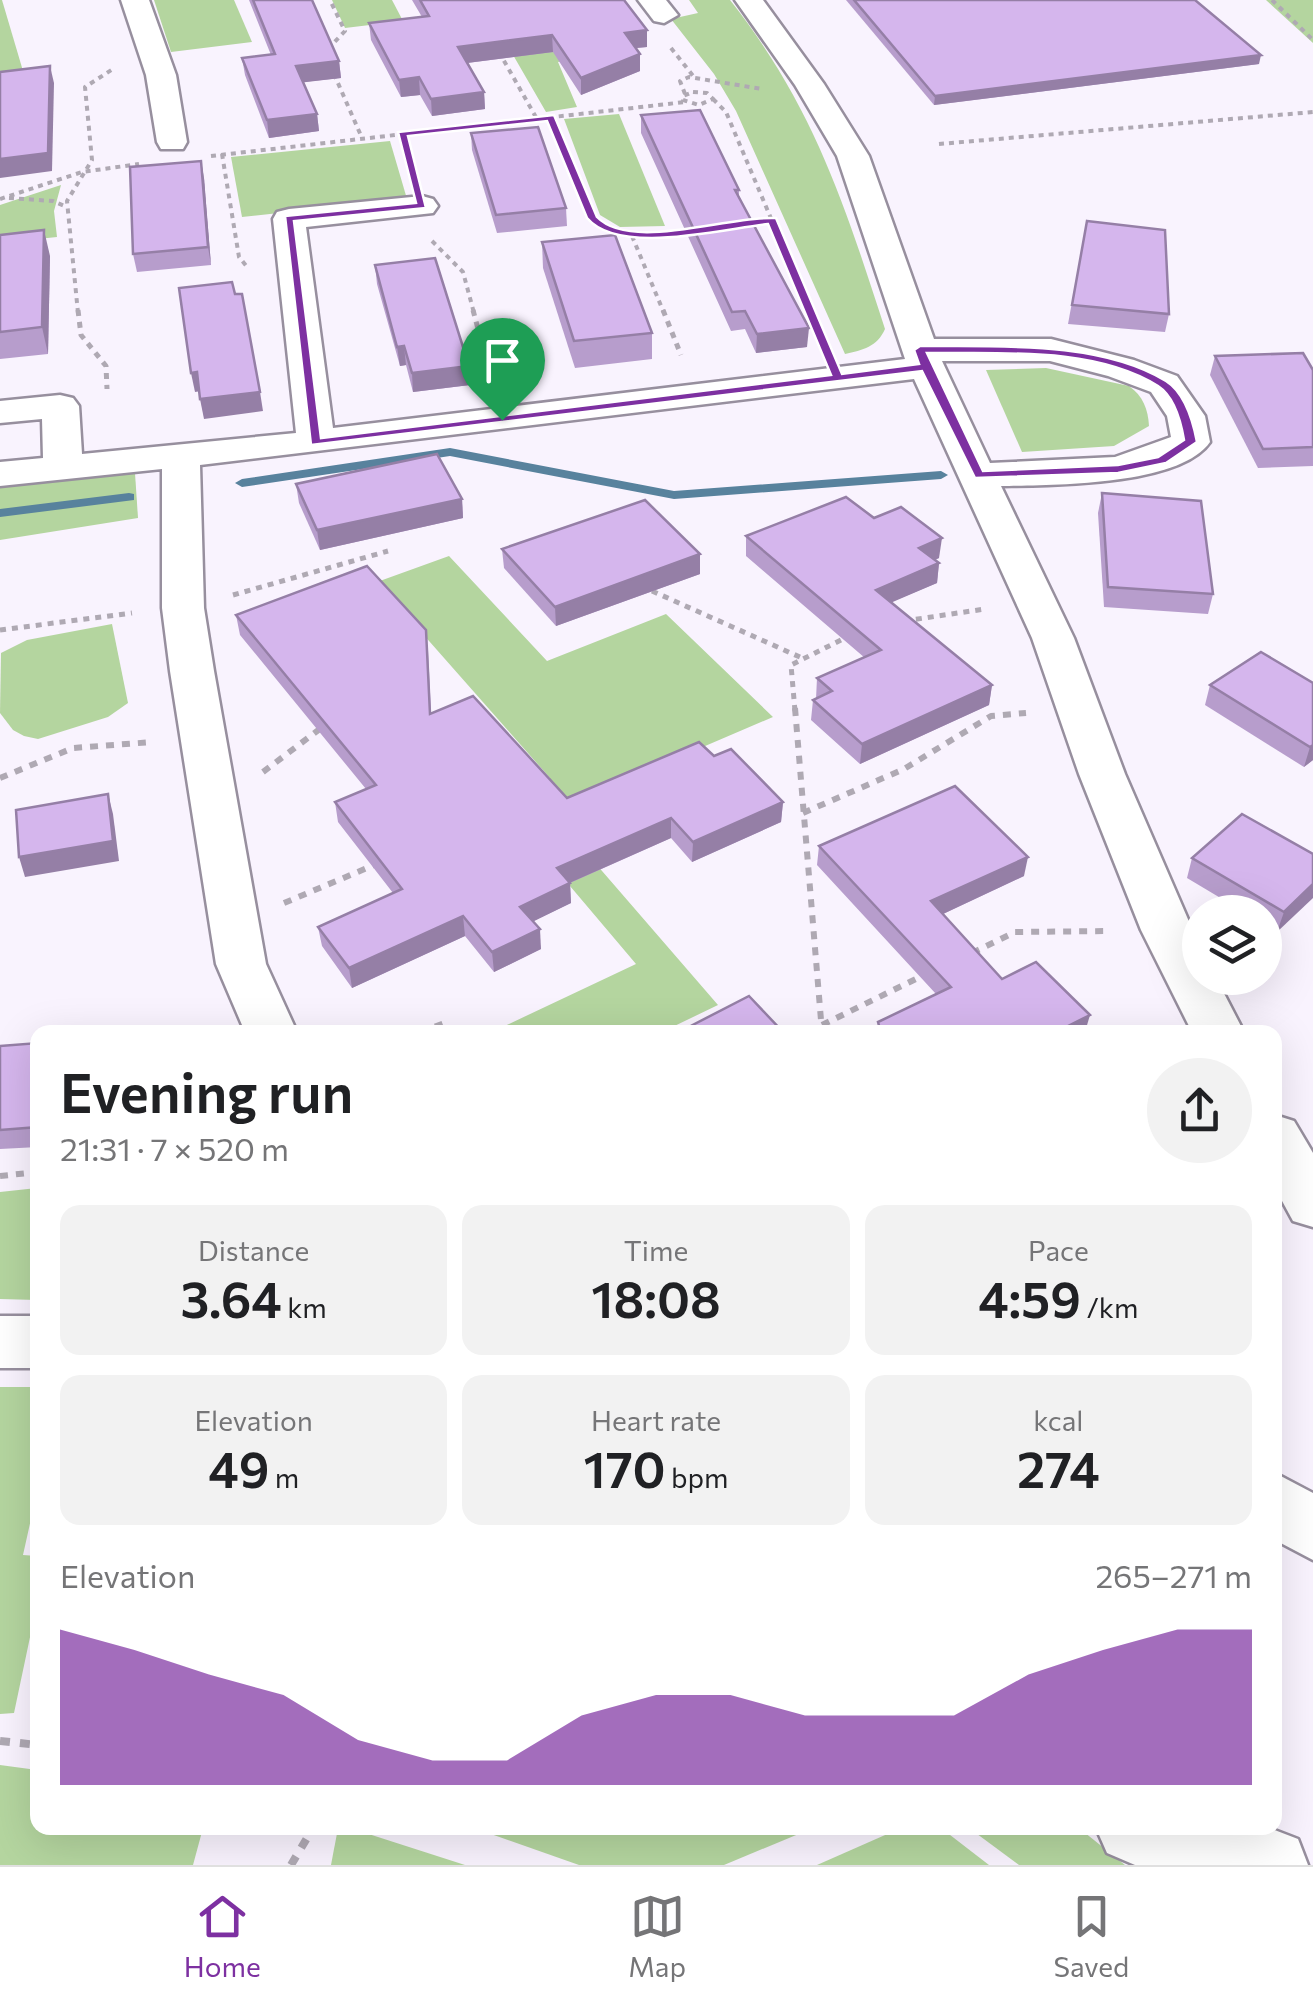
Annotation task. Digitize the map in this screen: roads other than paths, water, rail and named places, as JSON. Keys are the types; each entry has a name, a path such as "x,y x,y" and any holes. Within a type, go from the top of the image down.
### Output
{"street":[{"path":"135,0 161,75 164,152"},
{"path":"749,0 809,84 853,156 923,358 1036,602 1166,930 1214,1025"},
{"path":"316,442 288,219 422,206"},
{"path":"0,474 316,442 838,378 923,358 1051,350 1164,384 1186,416 1191,442 1162,460 1118,469 979,475"},
{"path":"0,412 60,406 62,468"},
{"path":"181,457 183,608 203,739 241,964 268,1025"},
{"path":"1282,1149 1313,1204"},
{"path":"0,1342 30,1342"},
{"path":"1282,1509 1313,1530"},
{"path":"1150,1835 1192,1851 1272,1865"}],"waterway":[{"path":"242,483 450,452 674,495 941,475"},
{"path":"0,513 129,497"}]}
